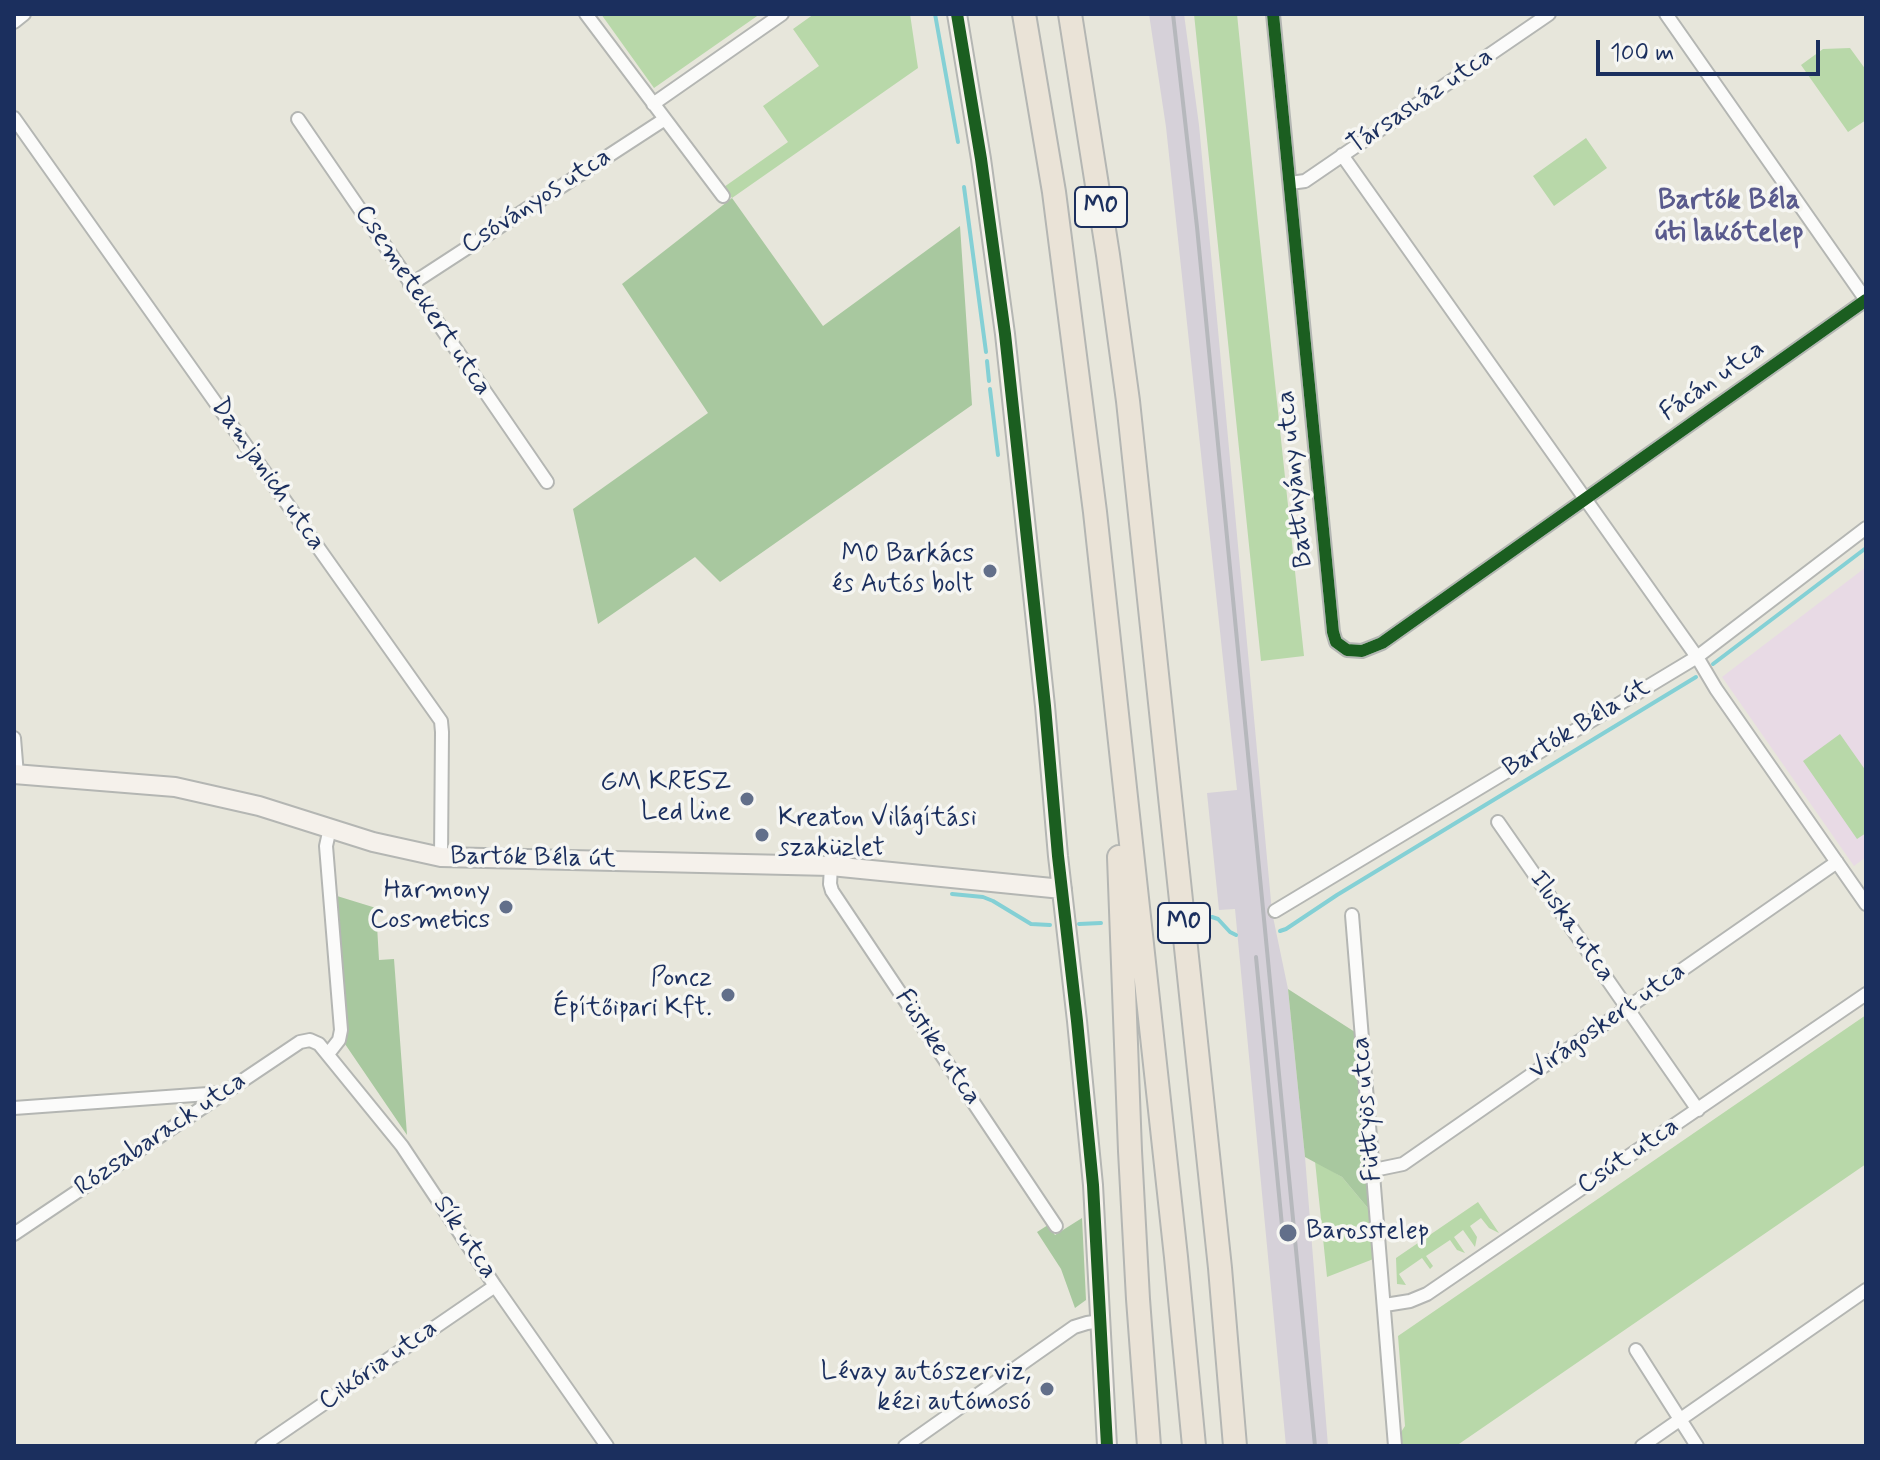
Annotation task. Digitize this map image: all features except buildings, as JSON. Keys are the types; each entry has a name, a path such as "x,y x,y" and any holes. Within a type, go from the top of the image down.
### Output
{"highway":[{"name":"M0","path":"1024,14 1054,192 1095,512 1194,1446"},
{"name":"M0","path":"1070,14 1128,401 1217,1237 1235,1446"},
{"path":"1122,760 1119,857 1127,1083 1149,1446"}],"street":[{"path":"14,22 24,14"},
{"path":"586,14 723,196"},
{"path":"653,104 782,14"},
{"path":"957,14 1005,334 1047,722 1086,1105 1107,1446"},
{"name":"Batthyány utca","path":"1273,14 1336,642 1347,650 1362,651 1382,643 1586,500"},
{"name":"Társasház utca","path":"1290,183 1305,181 1549,14"},
{"path":"1666,14 1866,300"},
{"name":"Damjanich utca","path":"14,118 441,721 441,857"},
{"name":"Csemetekert utca","path":"298,119 547,482"},
{"name":"Csóványos utca","path":"410,285 665,119"},
{"path":"1342,155 1697,657 1866,904"},
{"name":"Fácán utca","path":"1586,500 1866,300"},
{"name":"Bartók Béla út","path":"1275,911 1697,657 1866,528"},
{"path":"14,738 16,775"},
{"name":"Bartók Béla út","path":"16,775 175,787 259,806 388,846 441,857 831,866 1062,889"},
{"name":"Iluska utca","path":"1498,822 1698,1110"},
{"path":"328,1054 339,1040 341,1030 326,846 330,828"},
{"name":"Virágoskert utca","path":"1374,1170 1403,1164 1837,862"},
{"name":"Füstike utca","path":"831,866 832,891 1056,1226"},
{"path":"1854,886 1866,877"},
{"name":"Füttyös utca","path":"1352,915 1395,1446"},
{"name":"Csút utca","path":"1385,1305 1410,1301 1427,1294 1866,994"},
{"name":"Sík utca","path":"310,1040 328,1054 402,1146 607,1446"},
{"name":"Rózsabarack utca","path":"14,1234 300,1042 310,1040"},
{"path":"14,1108 225,1093"},
{"name":"Cikória utca","path":"269,1444 495,1286"},
{"path":"1642,1446 1866,1290"},
{"path":"905,1446 1074,1327 1101,1321"},
{"path":"1636,1350 1697,1446"}],"shaded area":[{"path":"1149,14 1184,14 1199,125 1272,912 1288,989 1305,1157 1328,1446 1286,1446 1235,909 1219,910 1207,793 1237,790 1166,127"},
{"path":"1866,567 1866,857 1854,866 1722,677"}],"green space":[{"path":"601,14 760,14 654,88"},
{"path":"814,14 910,14 918,68 732,198 724,187 788,142 763,106 819,66 793,29"},
{"path":"1194,14 1237,14 1304,656 1261,661"},
{"path":"1850,48 1866,70 1866,120 1848,132 1801,65 1823,49"},
{"path":"1586,138 1607,168 1554,206 1533,176"},
{"path":"732,198 823,326 960,226 972,405 720,582 695,557 598,624 573,509 708,413 622,284"},
{"path":"1840,734 1866,771 1866,833 1857,839 1803,761"},
{"path":"337,896 376,908 379,960 394,959 407,1135 345,1044 348,1032"},
{"path":"1288,989 1358,1034 1372,1213 1342,1177 1305,1157"},
{"path":"1866,1015 1866,1164 1456,1446 1392,1446 1405,1426 1398,1336"},
{"path":"1315,1161 1342,1177 1372,1213 1376,1258 1327,1277"},
{"path":"1478,1202 1499,1233 1489,1228 1481,1218 1470,1226 1477,1237 1475,1247 1463,1230 1454,1237 1465,1253 1457,1250 1450,1240 1426,1256 1433,1266 1430,1269 1422,1258 1399,1274 1406,1285 1397,1284 1396,1258"},
{"path":"1082,1218 1086,1300 1075,1308 1061,1269 1037,1232 1048,1225 1055,1235"}],"waterway":[{"path":"935,14 958,142"},
{"path":"964,187 986,352"},
{"path":"987,361 989,381"},
{"path":"990,389 998,455"},
{"path":"1713,664 1866,548"},
{"path":"1280,931 1696,677"},
{"path":"952,894 983,897 1031,924 1050,925"},
{"path":"1212,917 1236,935"},
{"path":"1079,924 1101,923"}],"railway":[{"path":"1173,14 1197,227 1315,1446"},
{"path":"1256,957 1283,1236"}],"cycle path":[{"path":"957,14 1005,334 1045,706 1093,1185 1107,1446"},
{"path":"1273,14 1333,632 1336,642 1347,650 1362,651 1382,643 1866,300"}],"place":[{"name":"M0 Barkács és Autós bolt","path":"990,571"},
{"name":"GM KRESZ Led line","path":"747,799"},
{"name":"Kreaton Világítási szaküzlet","path":"762,835"},
{"name":"Harmony Cosmetics","path":"506,907"},
{"name":"Poncz Építőipari Kft.","path":"728,995"},
{"name":"Barosstelep","path":"1288,1233"},
{"name":"Lévay autószerviz, kézi autómosó","path":"1047,1389"}],"district":[{"name":"Bartók Béla úti lakótelep","path":"1729,218"}]}
